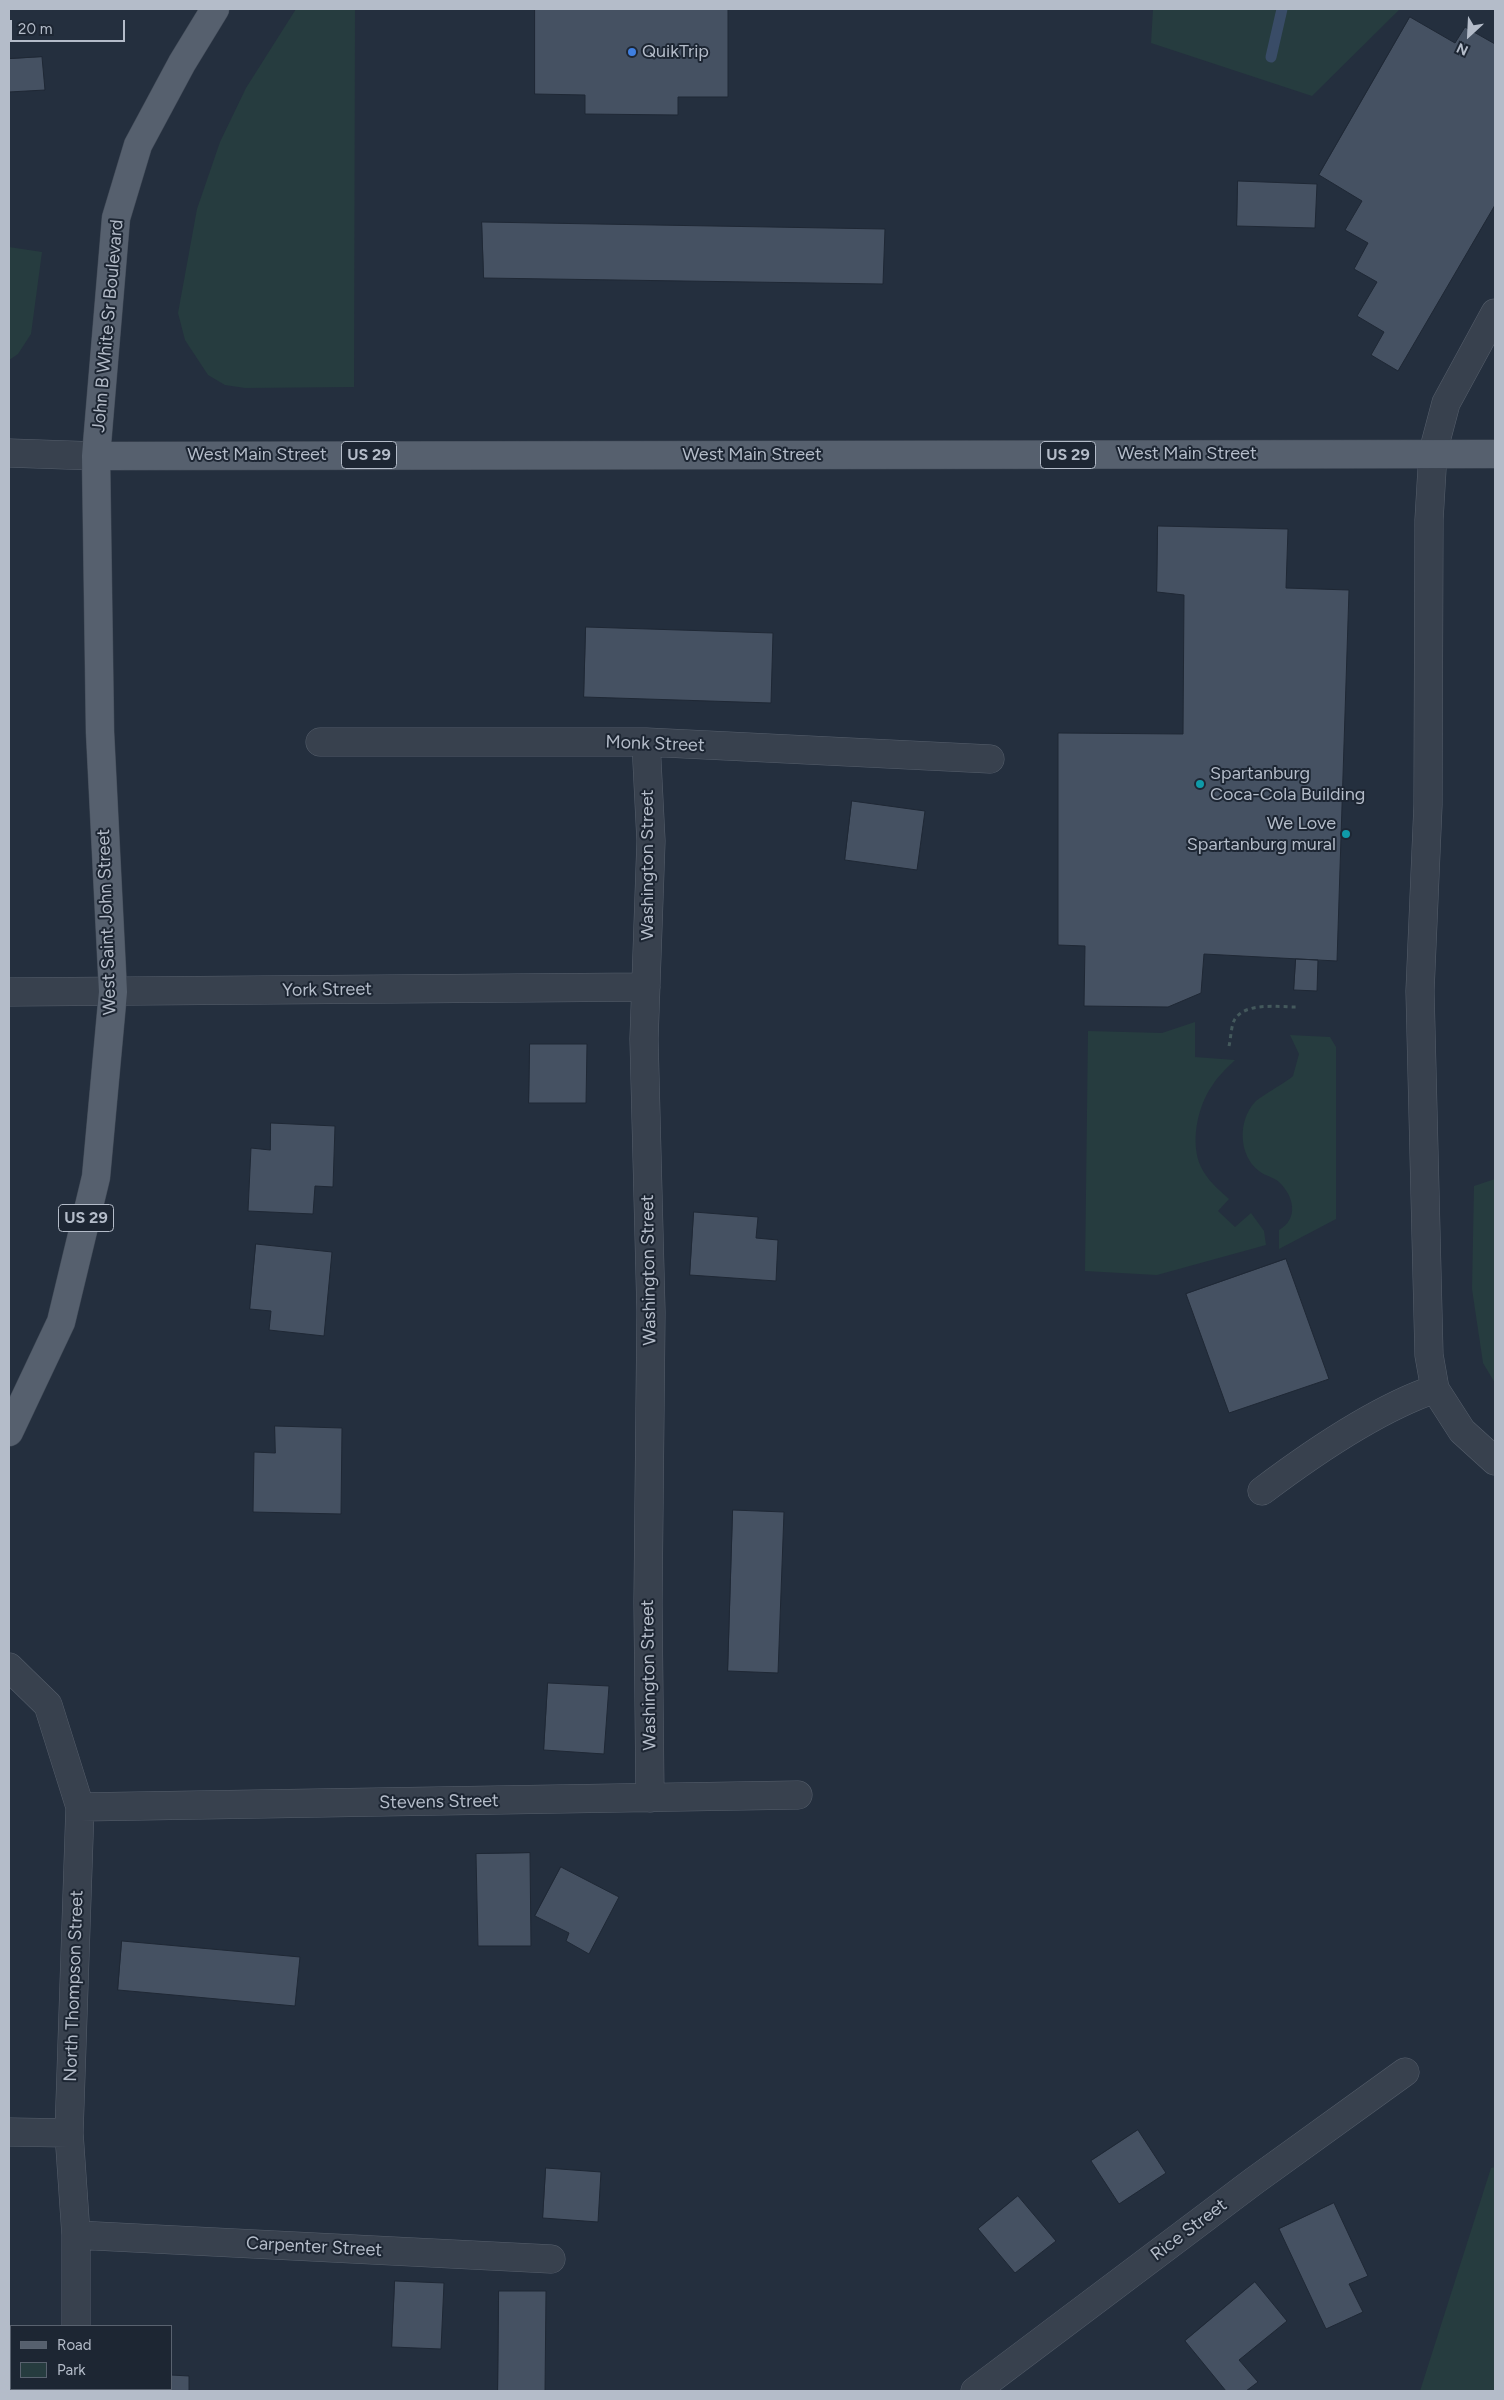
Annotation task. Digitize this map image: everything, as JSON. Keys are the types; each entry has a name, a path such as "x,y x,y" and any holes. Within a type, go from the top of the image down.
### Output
{"main road":[{"name":"John B White Sr Boulevard","path":"96,456 116,218 138,145 182,63 215,9"},
{"name":"West Main Street","path":"96,456 1013,455 1433,452 1495,454"},
{"name":"West Saint John Street","path":"9,1432 61,1322 94,1186 113,992 100,732 96,456"}],"street":[{"path":"1495,313 1446,403 1433,452 1429,520 1428,805 1420,991 1429,1355 1435,1389 1462,1431 1495,1461"},
{"name":"West Main Street","path":"9,453 96,456"},
{"name":"Monk Street","path":"320,742 646,742 990,759"},
{"name":"Washington Street","path":"646,742 651,841 644,1039 651,1312 648,1602 650,1798"},
{"name":"York Street","path":"9,992 646,987"},
{"path":"1262,1491 1308,1456 1410,1398 1435,1389"},
{"name":"North Thompson Street","path":"9,1667 48,1705 80,1807 70,2133 76,2235 76,2325"},
{"name":"Stevens Street","path":"80,1807 798,1795"},
{"name":"Rice Street","path":"975,2391 1254,2181 1405,2072"},
{"path":"9,2132 70,2133"},
{"name":"Carpenter Street","path":"76,2235 551,2258"}],"path":[{"path":"1230,1046 1235,1019 1244,1010 1262,1007 1296,1007"}],"green space":[{"path":"296,9 355,9 354,387 245,388 225,385 208,375 185,340 178,313 197,209 220,142 246,88"},
{"path":"1153,9 1400,9 1312,96 1151,43"},
{"path":"9,247 42,252 31,334 18,354 9,360"},
{"path":"1195,1022 1195,1057 1235,1060 1214,1082 1202,1104 1196,1137 1198,1158 1207,1176 1229,1199 1218,1211 1235,1227 1251,1213 1264,1231 1266,1245 1157,1275 1085,1271 1088,1031 1162,1033"},
{"path":"1290,1035 1330,1037 1336,1047 1336,1219 1279,1249 1279,1230 1290,1220 1292,1214 1291,1200 1279,1182 1261,1173 1252,1164 1244,1147 1243,1128 1249,1109 1255,1102 1293,1076 1299,1054"},
{"path":"1495,1179 1495,1383 1483,1363 1472,1289 1474,1186"},
{"path":"1495,2167 1495,2391 1420,2391 1491,2168"}],"building":[{"name":"QuikTrip","path":"535,9 728,9 728,97 678,97 678,115 585,114 585,95 535,94"},
{"path":"1410,17 1455,43 1465,27 1495,44 1495,205 1398,371 1371,355 1384,332 1357,316 1377,282 1354,269 1368,243 1345,230 1362,201 1319,175"},
{"path":"42,57 45,90 9,92 9,59"},
{"path":"1238,181 1317,184 1315,228 1237,226"},
{"path":"482,222 885,229 883,284 484,278"},
{"name":"Spartanburg Coca-Cola Building","path":"1158,526 1288,529 1286,588 1349,590 1337,961 1204,954 1201,993 1168,1007 1084,1006 1085,946 1058,945 1058,733 1183,734 1184,595 1157,592"},
{"path":"586,627 773,633 771,703 584,697"},
{"path":"852,801 925,811 917,870 845,860"},
{"path":"1296,959 1318,960 1317,991 1294,990"},
{"path":"530,1044 587,1044 586,1103 529,1103"},
{"path":"271,1123 335,1126 333,1187 315,1186 313,1214 248,1211 251,1148 270,1150"},
{"path":"694,1212 758,1217 756,1238 778,1240 776,1281 690,1275"},
{"path":"256,1244 332,1252 324,1336 269,1330 271,1311 250,1309"},
{"path":"1286,1259 1329,1379 1229,1413 1186,1294"},
{"path":"275,1426 342,1428 341,1514 253,1512 254,1452 275,1453"},
{"path":"733,1510 784,1512 778,1673 728,1671"},
{"path":"548,1683 609,1686 604,1754 544,1750"},
{"path":"530,1853 531,1946 478,1946 476,1854"},
{"path":"561,1867 619,1897 589,1954 566,1941 569,1933 535,1916"},
{"path":"122,1941 300,1957 295,2006 118,1990"},
{"path":"1138,2130 1166,2173 1119,2204 1091,2161"},
{"path":"546,2168 601,2172 598,2222 543,2218"},
{"path":"1018,2196 1056,2241 1015,2273 978,2229"},
{"path":"1334,2203 1368,2276 1349,2284 1363,2312 1326,2329 1279,2229"},
{"path":"395,2281 444,2283 441,2349 392,2347"},
{"path":"1255,2282 1287,2321 1239,2360 1258,2382 1246,2391 1226,2391 1185,2341"},
{"path":"499,2291 546,2291 545,2391 498,2391"},
{"path":"172,2375 189,2376 189,2391 131,2391 172,2390"}],"waterway":[{"path":"1271,57 1282,9"}],"place":[{"name":"QuikTrip","path":"632,52"},
{"name":"Spartanburg Coca-Cola Building","path":"1200,784"},
{"name":"We Love Spartanburg mural","path":"1346,834"}]}
